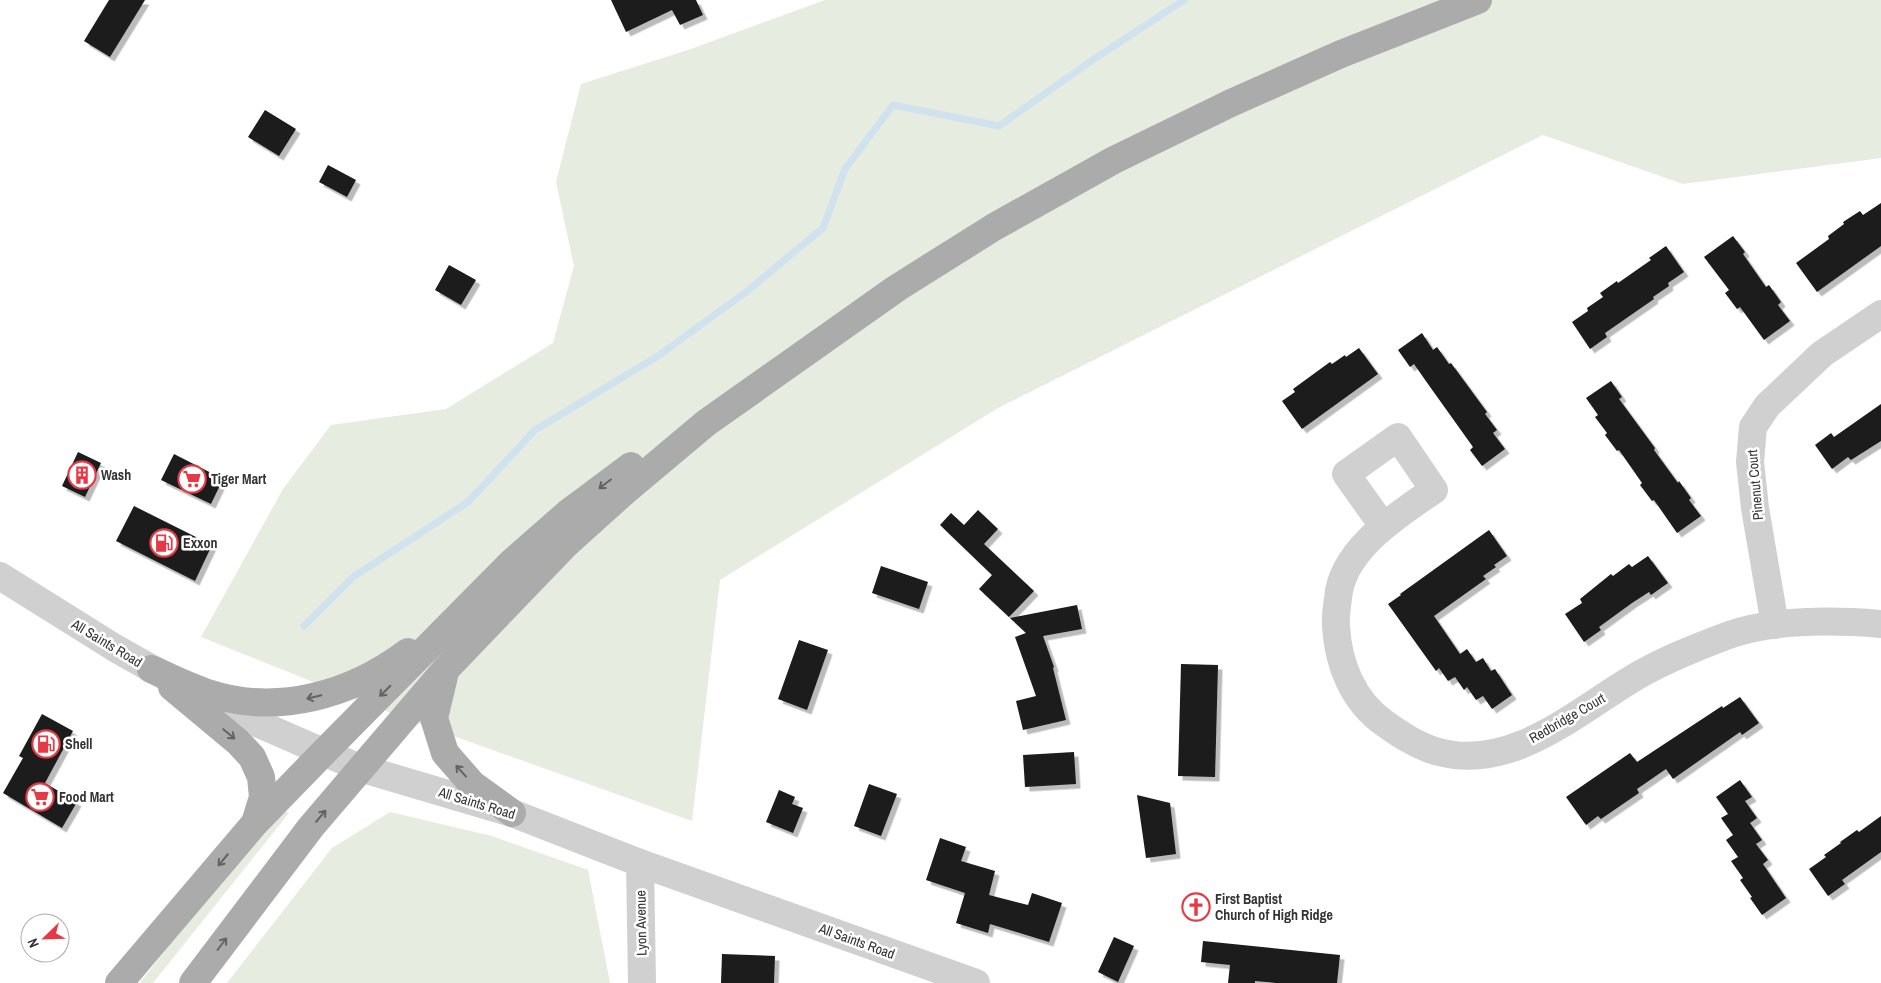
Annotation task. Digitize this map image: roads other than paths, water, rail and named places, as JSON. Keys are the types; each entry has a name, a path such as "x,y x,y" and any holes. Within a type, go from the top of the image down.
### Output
{"main road":[{"path":"192,983 312,827 360,768 445,670 566,544 625,491 706,423 897,288 994,227 1114,160 1231,102 1341,54 1478,0"},
{"path":"151,670 208,693 241,700 278,703 314,698 346,687 377,672 406,654 568,512 623,470 706,423"},
{"path":"120,983 255,823 511,563"},
{"path":"151,670 238,742 252,757 261,777 263,797 255,823"},
{"path":"445,670 434,718 444,753 472,784 512,813"}],"street":[{"name":"Pinenut Court","path":"1775,625 1755,508 1750,462 1753,427 1767,406 1809,365 1881,314"},
{"name":"Redbridge Court","path":"1383,526 1353,559 1344,575 1338,594 1335,625 1339,651 1344,670 1352,688 1377,718 1405,738 1439,752 1471,756 1511,749 1546,733 1630,680 1680,654 1732,634 1775,625 1842,621 1881,624"},
{"name":"All Saints Road","path":"0,576 151,670 236,714 323,753 360,768 512,813 640,863 976,983"},
{"name":"Lyon Avenue","path":"640,863 642,983"}],"waterway":[{"path":"304,626 353,577 468,502 535,430 658,356 746,292 823,228 845,169 893,105 999,126 1094,59 1184,0"}],"place":[{"name":"Wash","path":"82,475"},
{"name":"Tiger Mart","path":"192,479"},
{"name":"Exxon","path":"164,543"},
{"name":"Shell","path":"46,744"},
{"name":"Food Mart","path":"40,797"},
{"name":"First Baptist Church of High Ridge","path":"1196,907"}]}
